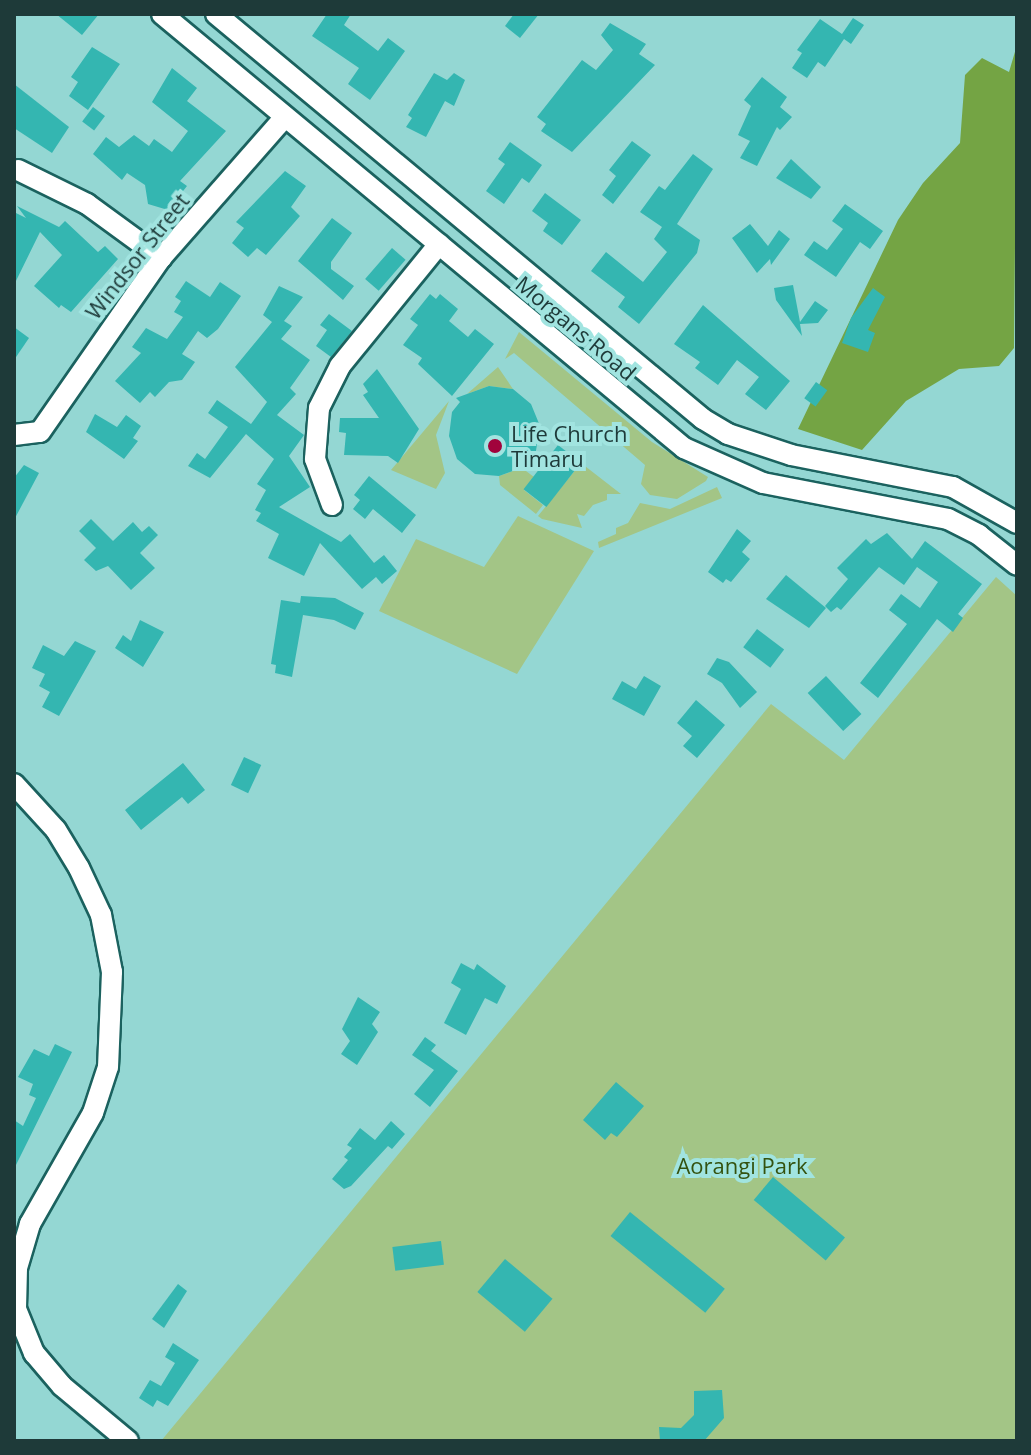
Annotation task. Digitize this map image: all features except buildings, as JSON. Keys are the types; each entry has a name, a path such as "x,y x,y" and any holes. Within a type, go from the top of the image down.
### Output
{"street":[{"name":"Morgans Road","path":"216,14 637,369 728,434 791,455 917,476 981,498 1017,523"},
{"name":"Morgans Road","path":"176,18 284,118 661,431 702,459 763,483 948,519 979,535 1017,565"},
{"name":"Windsor Street","path":"14,435 40,432 161,258 284,118"},
{"path":"18,170 87,204 161,258"},
{"path":"400,212 422,185"},
{"path":"332,505 315,459 319,408 340,366 439,244"},
{"path":"14,784 56,830 79,868 101,915 112,972 108,1067 97,1102 30,1224 17,1268 18,1326 34,1353 62,1386 128,1441"}],"green space":[{"path":"1017,45 1014,348 999,366 959,369 906,401 862,450 798,429 898,220 923,183 960,143 965,75 982,58 1009,72"},
{"path":"519,332 652,442 708,477 706,481 677,499 650,495 641,484 645,465 514,353 505,359"},
{"path":"498,367 513,389 489,386 467,394"},
{"path":"449,401 436,435 445,473 436,489 391,470"},
{"path":"581,463 621,494 607,494 607,500 593,505 584,516 577,514 582,528 538,516"},
{"path":"522,468 534,477 524,490 543,505 536,514 500,485 499,476"},
{"path":"717,487 722,498 599,548 598,542 616,534 616,528 628,523 640,503 670,509"},
{"path":"518,516 594,551 517,674 379,611 416,539 484,567"},
{"name":"Aorangi Park","path":"996,577 1017,596 1017,1441 161,1441 771,704 844,760"}],"place":[{"name":"Life Church Timaru","path":"495,446"}]}
